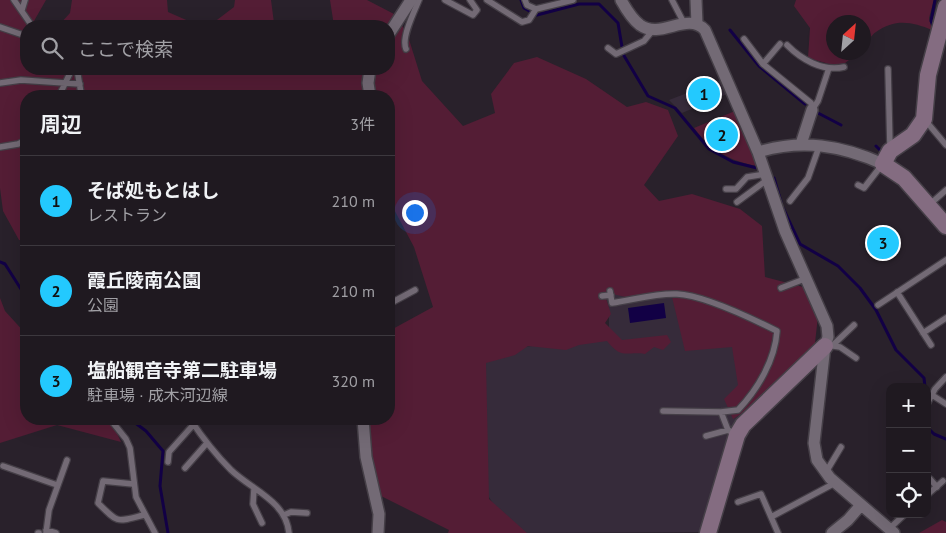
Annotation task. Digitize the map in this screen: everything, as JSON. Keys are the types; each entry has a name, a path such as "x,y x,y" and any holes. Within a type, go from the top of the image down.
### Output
{"main road":[{"path":"945,14 928,75 924,119 913,135 887,158 946,226"},
{"path":"708,533 732,433 829,345"}],"street":[{"path":"621,0 637,22 653,30 684,23 697,24 705,30 758,152 785,231 827,326 829,345 814,443 817,460 825,473 835,483 892,530"},
{"path":"696,0 697,24"},
{"path":"395,23 406,2"},
{"path":"369,75 369,90"},
{"path":"801,144 812,110"},
{"path":"758,152 801,144 820,144 887,158"},
{"path":"363,425 366,457 379,514 378,533"},
{"path":"832,533 861,505"}],"lane":[{"path":"14,0 28,20"},
{"path":"22,10 25,0"},
{"path":"406,49 404,41 418,0"},
{"path":"445,0 473,15 477,10 470,0"},
{"path":"487,0 522,22 529,20 536,9"},
{"path":"525,0 527,5 536,9 573,0"},
{"path":"672,0 684,23"},
{"path":"0,27 20,34"},
{"path":"610,58 644,41 653,30"},
{"path":"744,39 763,64 811,103 812,110"},
{"path":"763,64 783,44 808,61 829,68 844,67"},
{"path":"608,48 616,54"},
{"path":"812,110 818,101 829,68"},
{"path":"858,185 864,188 887,158 888,69"},
{"path":"62,90 69,75"},
{"path":"78,75 81,90"},
{"path":"0,83 21,80 80,84"},
{"path":"924,119 946,145"},
{"path":"0,147 20,143"},
{"path":"790,201 808,178 820,144"},
{"path":"726,189 736,189 747,177 766,177"},
{"path":"737,202 766,177"},
{"path":"928,205 946,190"},
{"path":"878,305 946,260"},
{"path":"781,288 807,278"},
{"path":"395,301 415,290"},
{"path":"896,292 931,345"},
{"path":"602,296 610,293 612,303 671,294 682,295 736,313 777,331 777,339 757,390 738,410 721,412 664,411"},
{"path":"923,333 946,318"},
{"path":"829,345 854,326"},
{"path":"829,345 840,347 856,358"},
{"path":"946,376 932,395 946,404"},
{"path":"706,436 732,433 721,412"},
{"path":"114,425 130,448 136,497 152,531"},
{"path":"168,462 169,452 190,425"},
{"path":"196,425 207,443 229,468 254,489 275,503 284,515 289,533"},
{"path":"185,468 207,443"},
{"path":"825,473 842,446"},
{"path":"56,533 46,531 49,510 67,460"},
{"path":"3,466 57,485"},
{"path":"931,480 937,487"},
{"path":"133,484 103,481 98,503 116,520 144,515"},
{"path":"931,492 943,482"},
{"path":"771,517 835,483"},
{"path":"254,489 253,504 262,523"},
{"path":"738,502 761,494 778,533"},
{"path":"284,515 291,512 307,513"},
{"path":"892,530 902,518"}],"shaded area":[{"path":"0,0 46,0 35,20 20,20 20,75 395,75 395,20 333,20 330,0 367,0 394,14 407,33 422,81 463,126 495,113 491,94 514,63 537,57 586,79 627,107 646,102 668,110 678,136 644,185 659,201 692,194 740,209 762,226 765,277 803,287 818,316 815,343 759,402 733,419 724,399 738,385 732,347 685,351 672,297 630,298 604,292 611,314 605,323 622,340 667,335 671,342 663,350 654,347 645,354 621,353 607,341 579,345 566,350 528,346 515,355 486,363 489,499 527,533 448,533 449,530 377,494 368,450 366,425 395,425 395,328 433,307 414,247 395,211 395,90 20,90 20,240 3,211 0,188"},
{"path":"72,0 167,0 168,12 186,20 64,20 70,13"},
{"path":"235,0 271,0 274,20 217,20 234,7"},
{"path":"796,0 934,0 929,18 932,30 911,23 897,23 883,28 871,37 871,15 826,15 826,60 849,60 840,67 808,58 810,28 794,6"},
{"path":"721,80 727,94 682,113 669,100"},
{"path":"735,111 757,166 729,158 707,143 694,128"},
{"path":"674,286 736,344 748,412 724,452 700,532 519,533 498,512 486,492 475,352 609,338 609,312 605,293"},
{"path":"0,298 5,311 20,327 20,425 57,425 0,443"},
{"path":"664,303 666,318 630,323 628,308"},
{"path":"57,425 113,425 121,442"},
{"path":"942,520 946,522 946,533 919,533"}],"waterway":[{"path":"521,0 524,8 531,12"},
{"path":"934,28 931,21 935,0"},
{"path":"537,15 579,4 599,4 618,23 622,47"},
{"path":"730,30 759,66 805,104"},
{"path":"623,54 648,96 675,108 709,149 733,162 757,168"},
{"path":"818,113 841,125"},
{"path":"876,146 881,151"},
{"path":"774,178 781,202"},
{"path":"783,208 800,244 838,266 860,288 876,310 896,350 924,378 925,383"},
{"path":"0,262 5,264 20,288"},
{"path":"138,425 146,431 163,451 160,486 168,533"},
{"path":"928,428 934,434 946,439"}],"place":[{"name":"そば処もとはし","path":"704,94"},
{"name":"霞丘陵南公園","path":"722,135"},
{"name":"塩船観音寺第二駐車場","path":"883,243"}]}
